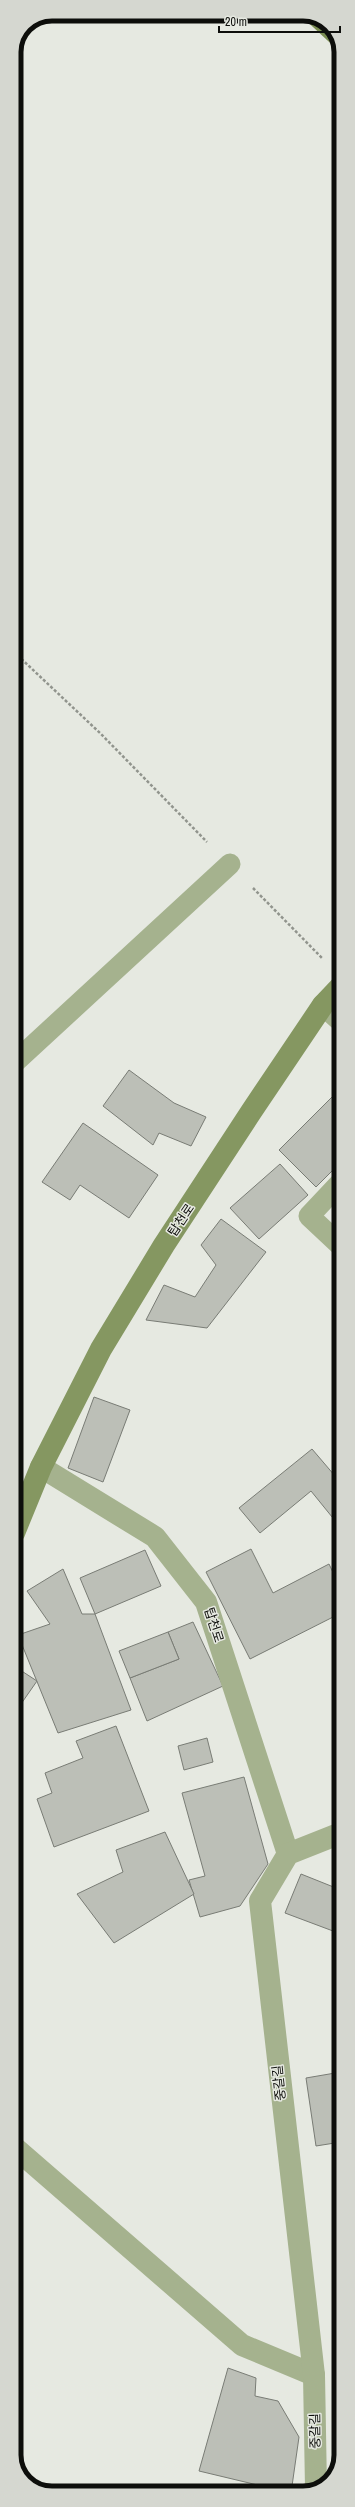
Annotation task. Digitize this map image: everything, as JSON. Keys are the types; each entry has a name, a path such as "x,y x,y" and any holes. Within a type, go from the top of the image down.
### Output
{"main road":[{"name":"탑천로","path":"21,1515 41,1467 101,1349 164,1245 323,1005 334,993"}],"street":[{"path":"323,1005 334,1015"},
{"name":"탑천로","path":"41,1467 155,1536 206,1602 288,1854"},
{"path":"288,1854 334,1836"},
{"name":"중갈길","path":"288,1854 260,1901 314,2375 316,2483"},
{"path":"21,2153 242,2345 314,2375"}],"lane":[{"path":"21,1057 230,864"},
{"path":"334,1189 309,1216 334,1239"}],"path":[{"path":"21,659 100,733 324,960"}],"building":[{"path":"129,1070 174,1103 206,1117 191,1146 159,1133 153,1145 103,1106"},
{"path":"334,1095 334,1169 316,1187 279,1150"},
{"path":"83,1123 158,1175 129,1218 80,1185 70,1200 42,1182"},
{"path":"280,1164 308,1195 259,1239 230,1208"},
{"path":"221,1219 266,1252 207,1328 146,1320 164,1285 195,1297 216,1265 201,1245"},
{"path":"94,1397 130,1410 103,1482 68,1468"},
{"path":"312,1449 334,1475 334,1519 311,1491 260,1533 239,1508"},
{"path":"251,1549 273,1593 329,1564 334,1574 334,1617 250,1659 206,1572"},
{"path":"145,1550 161,1586 95,1614 80,1578"},
{"path":"63,1569 82,1614 95,1614 131,1710 58,1733 21,1642 21,1634 50,1624 27,1591"},
{"path":"193,1622 223,1686 147,1721 130,1678 179,1659 168,1632"},
{"path":"168,1632 179,1659 130,1678 119,1651"},
{"path":"21,1671 37,1681 21,1704"},
{"path":"116,1726 149,1811 54,1847 37,1799 52,1793 45,1773 83,1758 76,1741"},
{"path":"207,1738 213,1762 184,1770 178,1746"},
{"path":"244,1777 268,1864 240,1906 200,1917 189,1880 205,1876 182,1793"},
{"path":"165,1832 194,1894 114,1943 77,1894 123,1872 116,1850"},
{"path":"301,1874 334,1887 334,1931 285,1913"},
{"path":"334,2073 334,2143 316,2146 306,2078"},
{"path":"228,2368 256,2378 255,2396 278,2401 299,2437 292,2486 262,2486 199,2471"}]}
